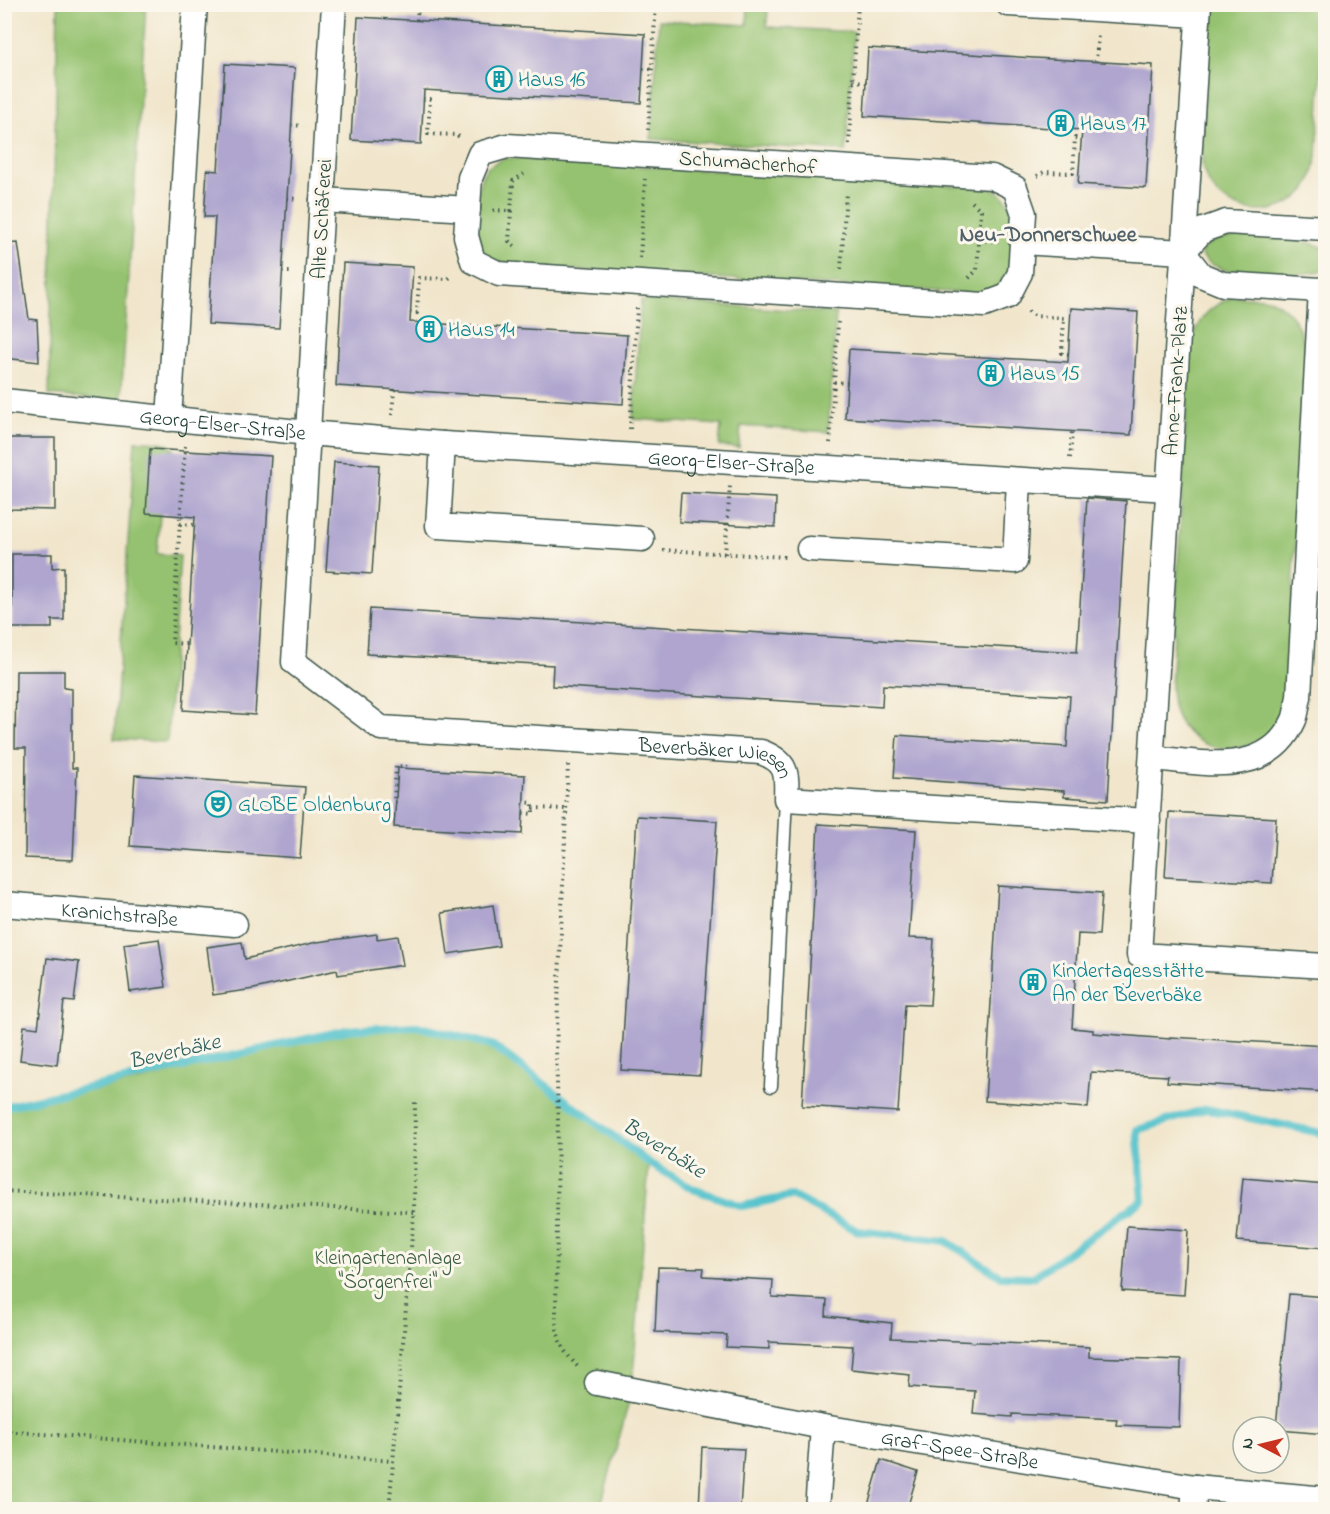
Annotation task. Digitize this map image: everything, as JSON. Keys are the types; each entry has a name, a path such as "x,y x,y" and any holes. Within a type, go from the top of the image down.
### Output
{"street":[{"path":"178,419 195,4"},
{"name":"Alte Schäferei","path":"308,433 334,4"},
{"path":"1008,4 1198,10"},
{"name":"Anne-Frank-Platz","path":"1148,822 1198,10"},
{"name":"Schumacherhof","path":"480,154 507,147 646,155 992,177 1015,188"},
{"path":"480,154 470,178 466,236 473,261 499,274 839,296 984,305 1008,296 1020,273 1024,214 1015,188"},
{"path":"322,200 468,209"},
{"path":"1183,252 1203,231 1226,222 1325,221"},
{"path":"1022,242 1183,252 1201,274 1223,284 1323,289 1299,697 1294,719 1283,738 1266,753 1246,762 1224,764 1152,758"},
{"name":"Georg-Elser-Straße","path":"4,401 308,433 443,444 1168,489"},
{"name":"Beverbäker Wiesen","path":"308,433 294,662 381,728 761,752 774,757 784,767 787,780 786,799 1148,822"},
{"path":"443,444 438,526 642,539"},
{"path":"809,549 1015,561 1020,480"},
{"path":"1148,822 1139,955 1326,966"},
{"name":"Kranichstraße","path":"4,904 235,924"},
{"name":"Graf-Spee-Straße","path":"597,1383 1194,1498 1326,1500"},
{"path":"817,1509 823,1427"}],"lane":[{"path":"771,1086 786,799"}],"path":[{"path":"417,20 418,4"},
{"path":"628,456 656,4"},
{"path":"829,468 858,4"},
{"path":"644,69 652,69"},
{"path":"853,81 866,82"},
{"path":"423,99 430,99 428,134 457,135 480,154"},
{"path":"1015,188 1044,172 1073,173 1075,138 1081,139"},
{"path":"518,250 509,241 513,181 523,174 534,175"},
{"path":"634,181 657,182"},
{"path":"846,194 857,195"},
{"path":"962,202 974,202 981,210 977,270 969,278"},
{"path":"468,209 511,211"},
{"path":"979,240 1022,242"},
{"path":"629,257 652,258"},
{"path":"411,312 417,313 418,278 448,279 473,261"},
{"path":"829,269 841,270"},
{"path":"1008,296 1034,316 1064,318 1062,353 1068,354"},
{"path":"625,370 633,370"},
{"path":"834,382 848,383"},
{"path":"178,419 180,524 172,643 187,644"},
{"path":"725,554 731,462"},
{"path":"180,524 195,525"},
{"path":"642,539 651,550 799,558 809,549"},
{"path":"569,740 556,1050 558,1115 556,1327 559,1340 568,1356 586,1376 597,1383"},
{"path":"396,801 394,802 396,766 408,767"},
{"path":"523,802 533,803 533,814 523,813"},
{"path":"533,808 566,809"},
{"path":"389,1509 414,1212 414,1099"},
{"path":"4,1191 414,1212"},
{"path":"4,1431 393,1462"}],"green space":[{"path":"58,5 146,5 121,401 49,395"},
{"path":"748,5 768,5 767,27 854,32 846,151 651,139 659,20 747,25"},
{"path":"1210,5 1325,5 1315,167 1304,191 1292,202 1277,208 1262,211 1247,210 1233,205 1220,196 1210,184 1203,169"},
{"path":"505,158 992,188 1006,199 1011,211 1014,231 1010,265 1002,283 985,294 509,266 483,253 476,233 477,198 482,178 489,166"},
{"path":"1255,235 1300,240 1325,248 1325,270 1278,275 1239,273 1222,269 1209,262 1201,253 1205,247 1218,240"},
{"path":"1233,297 1267,299 1279,304 1300,330 1306,356 1287,695 1278,721 1263,738 1238,748 1225,749 1201,742 1181,724 1172,702 1171,688 1190,350 1195,331 1204,316"},
{"path":"641,300 836,313 828,432 741,426 739,448 719,446 721,425 633,419"},
{"path":"135,441 162,442 171,447 179,458 161,502 157,554 180,556 167,742 114,739"},
{"name":"Kleingartenanlage \"Sorgenfrei\"","path":"409,1026 492,1045 649,1163 632,1390 600,1509 5,1509 4,1109 142,1080 347,1030"}],"building":[{"name":"Haus 16","path":"358,17 645,34 641,103 424,90 421,144 351,140"},
{"name":"Haus 17","path":"868,48 1153,65 1146,188 1078,184 1082,130 864,116"},
{"path":"225,64 295,68 279,328 208,324 215,217 204,217 207,170 218,171"},
{"path":"18,243 29,319 37,320 39,362 4,358 4,244"},
{"name":"Haus 14","path":"343,263 413,267 410,322 627,335 623,404 336,386"},
{"name":"Haus 15","path":"1071,308 1138,312 1131,435 845,418 849,349 1068,362"},
{"path":"7,438 55,438 55,510 7,509"},
{"path":"150,449 271,456 255,715 183,710 195,517 146,513"},
{"path":"334,462 379,465 372,574 326,571"},
{"path":"681,493 776,498 775,527 679,522"},
{"path":"1087,498 1126,501 1108,800 1064,797 1064,791 894,778 897,735 1067,747 1070,696 883,685 882,707 552,686 553,665 367,654 370,609 1077,652"},
{"path":"12,554 52,554 52,568 64,567 64,620 52,620 52,628 12,628"},
{"path":"16,671 64,671 64,688 72,689 72,768 77,768 73,860 25,858 26,748 15,748"},
{"path":"398,768 525,775 522,834 394,827"},
{"name":"GLOBE Oldenburg","path":"135,775 305,787 300,858 130,846"},
{"path":"1169,812 1276,818 1272,883 1165,877"},
{"path":"637,816 717,821 700,1075 621,1070"},
{"path":"818,824 916,830 909,938 934,939 930,1005 905,1004 898,1112 802,1106"},
{"name":"Kindertagesstätte An der Beverbäke","path":"998,886 1102,893 1099,935 1078,934 1072,1028 1093,1030 1093,1033 1170,1039 1170,1037 1326,1046 1326,1092 1167,1082 1168,1076 1091,1072 1088,1108 985,1101"},
{"path":"493,905 499,946 448,954 442,913"},
{"path":"377,934 377,939 398,936 403,965 338,975 337,970 254,989 213,995 207,947 242,942 245,959 317,942"},
{"path":"159,939 166,987 130,992 124,944"},
{"path":"47,958 79,962 74,1002 64,1001 57,1065 20,1060 24,1026 38,1028"},
{"path":"1243,1178 1326,1185 1326,1248 1237,1241"},
{"path":"1127,1226 1188,1230 1184,1295 1122,1291"},
{"path":"658,1267 704,1268 703,1276 773,1280 772,1297 827,1300 826,1316 892,1323 891,1338 1089,1347 1089,1357 1181,1360 1179,1427 1116,1425 1117,1419 973,1414 975,1391 909,1387 910,1375 851,1369 853,1346 769,1342 769,1349 726,1347 727,1335 655,1332"},
{"path":"1289,1294 1326,1297 1326,1434 1291,1431 1291,1415 1277,1415"},
{"path":"702,1447 744,1449 740,1509 699,1509"},
{"path":"881,1460 918,1472 907,1509 883,1509 868,1505"}],"waterway":[{"name":"Beverbäke","path":"4,1107 347,1030 416,1026 492,1045 649,1163 693,1189 742,1206 792,1196 858,1231 946,1241 1000,1276 1033,1277 1143,1200 1137,1130 1206,1109 1326,1134"}],"place":[{"name":"Haus 16","path":"499,79"},
{"name":"Haus 17","path":"1061,123"},
{"name":"Haus 14","path":"429,329"},
{"name":"Haus 15","path":"991,373"},
{"name":"GLOBE Oldenburg","path":"218,804"},
{"name":"Kindertagesstätte An der Beverbäke","path":"1033,982"}],"district":[{"name":"Neu-Donnerschwee","path":"1048,233"}]}
